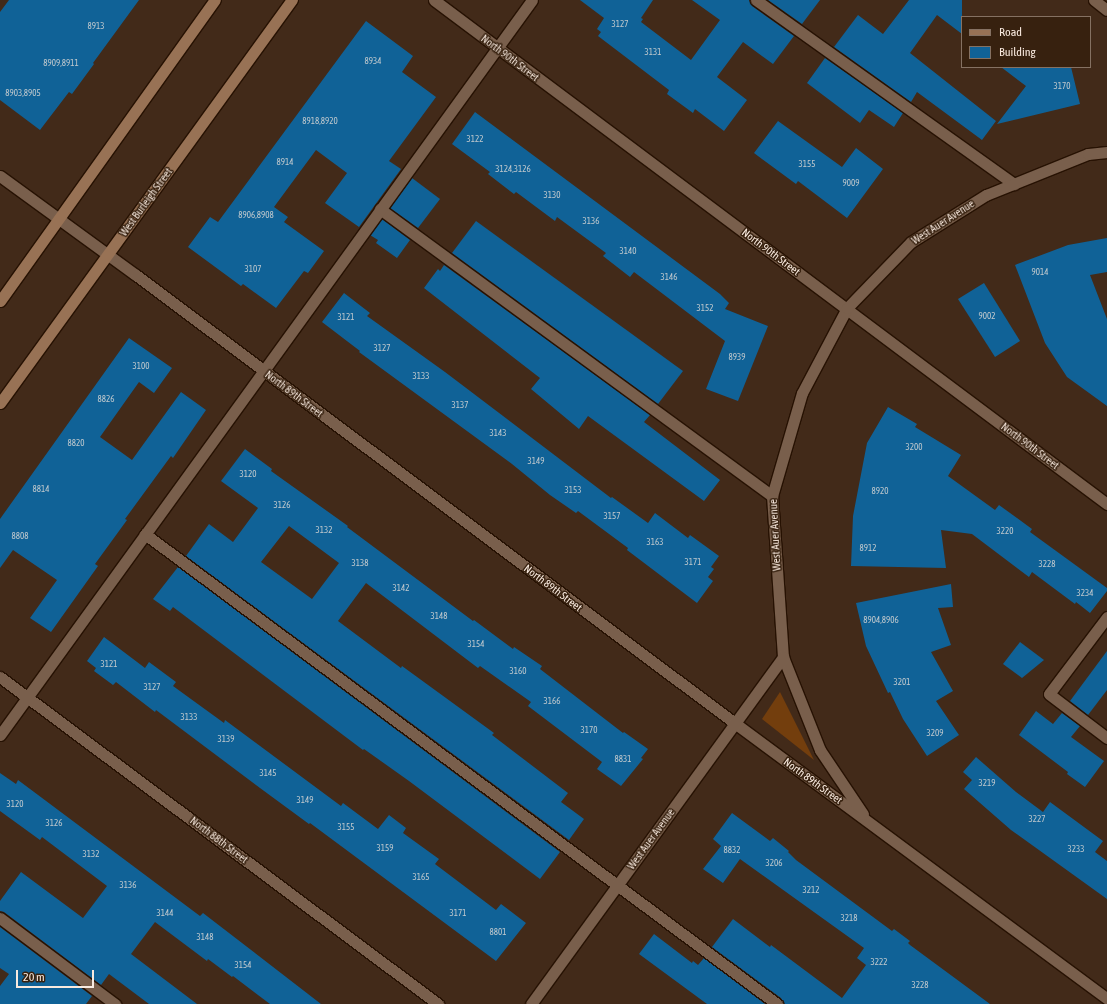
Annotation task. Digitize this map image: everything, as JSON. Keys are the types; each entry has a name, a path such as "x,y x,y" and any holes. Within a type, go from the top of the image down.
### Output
{"main road":[{"path":"0,300 59,220 215,0"},
{"name":"West Burleigh Street","path":"0,403 292,0"}],"street":[{"name":"North 90th Street","path":"434,0 1107,504"},
{"path":"0,735 532,0"},
{"path":"756,0 1014,184"},
{"path":"1094,0 1107,10"},
{"name":"West Auer Avenue","path":"531,1004 736,724 783,657 772,496 802,393 847,308 911,242 986,195 1088,154 1107,152"},
{"name":"North 89th Street","path":"0,176 108,254 736,724 1107,999"},
{"path":"380,210 772,496"},
{"path":"145,534 777,1004"},
{"path":"1107,617 1049,694 1107,738"},
{"path":"783,657 820,750 868,822"},
{"name":"North 88th Street","path":"0,677 438,1004"},
{"path":"0,918 115,1004"}],"shaded area":[{"path":"780,692 814,760 762,719"}],"building":[{"path":"9,0 139,0 72,94 69,92 40,130 0,100 0,12"},
{"path":"580,0 653,0 641,18 643,19 641,22 691,60 720,20 692,0 749,0 752,6 794,36 773,64 743,42 717,77 747,100 724,131 695,109 693,113 667,94 669,90 598,36 601,32 597,29 604,18"},
{"path":"768,0 820,0 802,24"},
{"path":"909,0 962,0 961,33 937,15 910,53 996,121 982,140 917,92 911,102 834,47 858,15 883,34"},
{"path":"366,21 413,56 402,72 436,97 389,161 401,169 359,227 325,203 347,173 316,150 274,207 288,217 284,222 324,251 308,273 304,271 276,308 243,284 241,286 188,247 210,217 218,222"},
{"path":"825,58 903,113 894,127 869,110 860,123 807,83"},
{"path":"1002,68 1071,68 1080,104 997,124 1026,86"},
{"path":"475,112 720,294 729,303 725,309 768,326 738,401 706,389 725,341 634,272 630,277 603,256 606,253 557,217 555,221 516,192 514,194 488,174 490,172 452,144"},
{"path":"778,121 842,167 856,148 883,169 847,218 798,181 796,184 754,153"},
{"path":"412,178 440,199 418,228 390,208"},
{"path":"382,219 410,240 397,258 376,243 378,240 370,235"},
{"path":"476,221 683,371 658,404 452,253"},
{"path":"1107,238 1107,272 1090,275 1107,319 1107,406 1067,377 1045,343 1015,265 1068,245"},
{"path":"444,265 650,415 644,422 720,480 704,501 588,416 579,429 531,389 540,378 424,288 438,269 440,271"},
{"path":"984,283 1020,341 995,357 958,299"},
{"path":"344,293 370,313 367,316 445,372 611,498 612,497 648,523 655,513 688,538 690,535 719,556 711,567 714,569 708,577 713,581 697,603 627,550 628,548 578,511 576,513 550,495 512,464 359,352 360,351 322,322"},
{"path":"129,338 172,368 154,393 139,382 100,437 132,460 181,392 206,410 173,458 171,456 125,519 127,520 95,564 98,566 51,632 30,618 57,580 13,550 0,568 0,519"},
{"path":"888,407 917,424 915,427 961,455 948,476 995,510 999,505 1032,529 1030,532 1107,588 1107,591 1090,613 1076,602 1075,604 1032,572 1029,577 972,534 941,530 946,568 851,566 853,516 867,443"},
{"path":"245,449 272,469 271,471 348,526 347,527 473,621 474,620 513,649 514,647 542,666 540,669 623,733 624,732 648,749 641,758 643,759 621,786 597,769 602,762 528,706 531,702 480,666 478,668 366,583 338,621 401,668 402,666 494,733 492,735 568,793 561,802 584,819 569,840 186,556 209,524 233,542 258,508 221,481","holes":["289,526 339,563 312,599 261,562"]},
{"path":"178,567 560,852 540,879 409,781 364,749 363,750 173,607 170,611 153,599"},
{"path":"951,584 953,607 938,608 951,645 931,652 953,691 936,701 959,735 927,756 903,719 890,692 888,693 866,646 856,603"},
{"path":"104,637 145,668 149,662 176,682 173,686 224,723 225,720 341,806 343,803 378,829 389,815 406,828 403,833 439,859 435,864 496,910 501,904 526,923 496,961 156,710 155,712 116,682 113,685 94,671 96,668 87,661"},
{"path":"1020,642 1044,660 1022,678 1003,664"},
{"path":"1107,651 1107,690 1088,715 1070,701"},
{"path":"1036,711 1053,724 1062,713 1080,726 1071,737 1104,761 1085,787 1067,774 1068,772 1019,735"},
{"path":"976,757 1016,792 1043,812 1050,802 1103,841 1095,852 1107,861 1107,899 1011,830 964,789 972,780 963,772"},
{"path":"0,773 16,784 18,780 200,916 203,913 321,1004 270,1004 233,976 232,977 208,959 207,961 155,922 131,954 197,1004 149,1004 109,974 101,985 4,912 0,911 0,901 21,872 83,918 107,886 42,837 40,840 0,811"},
{"path":"732,813 770,841 773,838 789,851 788,852 796,860 892,931 894,929 910,941 908,943 910,945 990,1004 784,1004 781,998 712,947 733,919 770,947 771,945 842,998 866,965 857,958 864,948 740,859 723,883 703,869 721,846 713,839"},
{"path":"0,927 92,996 86,1004 0,1004 0,986 9,974 0,968"},
{"path":"654,934 692,963 693,961 698,965 704,958 765,1004 707,1004 639,954"}]}
